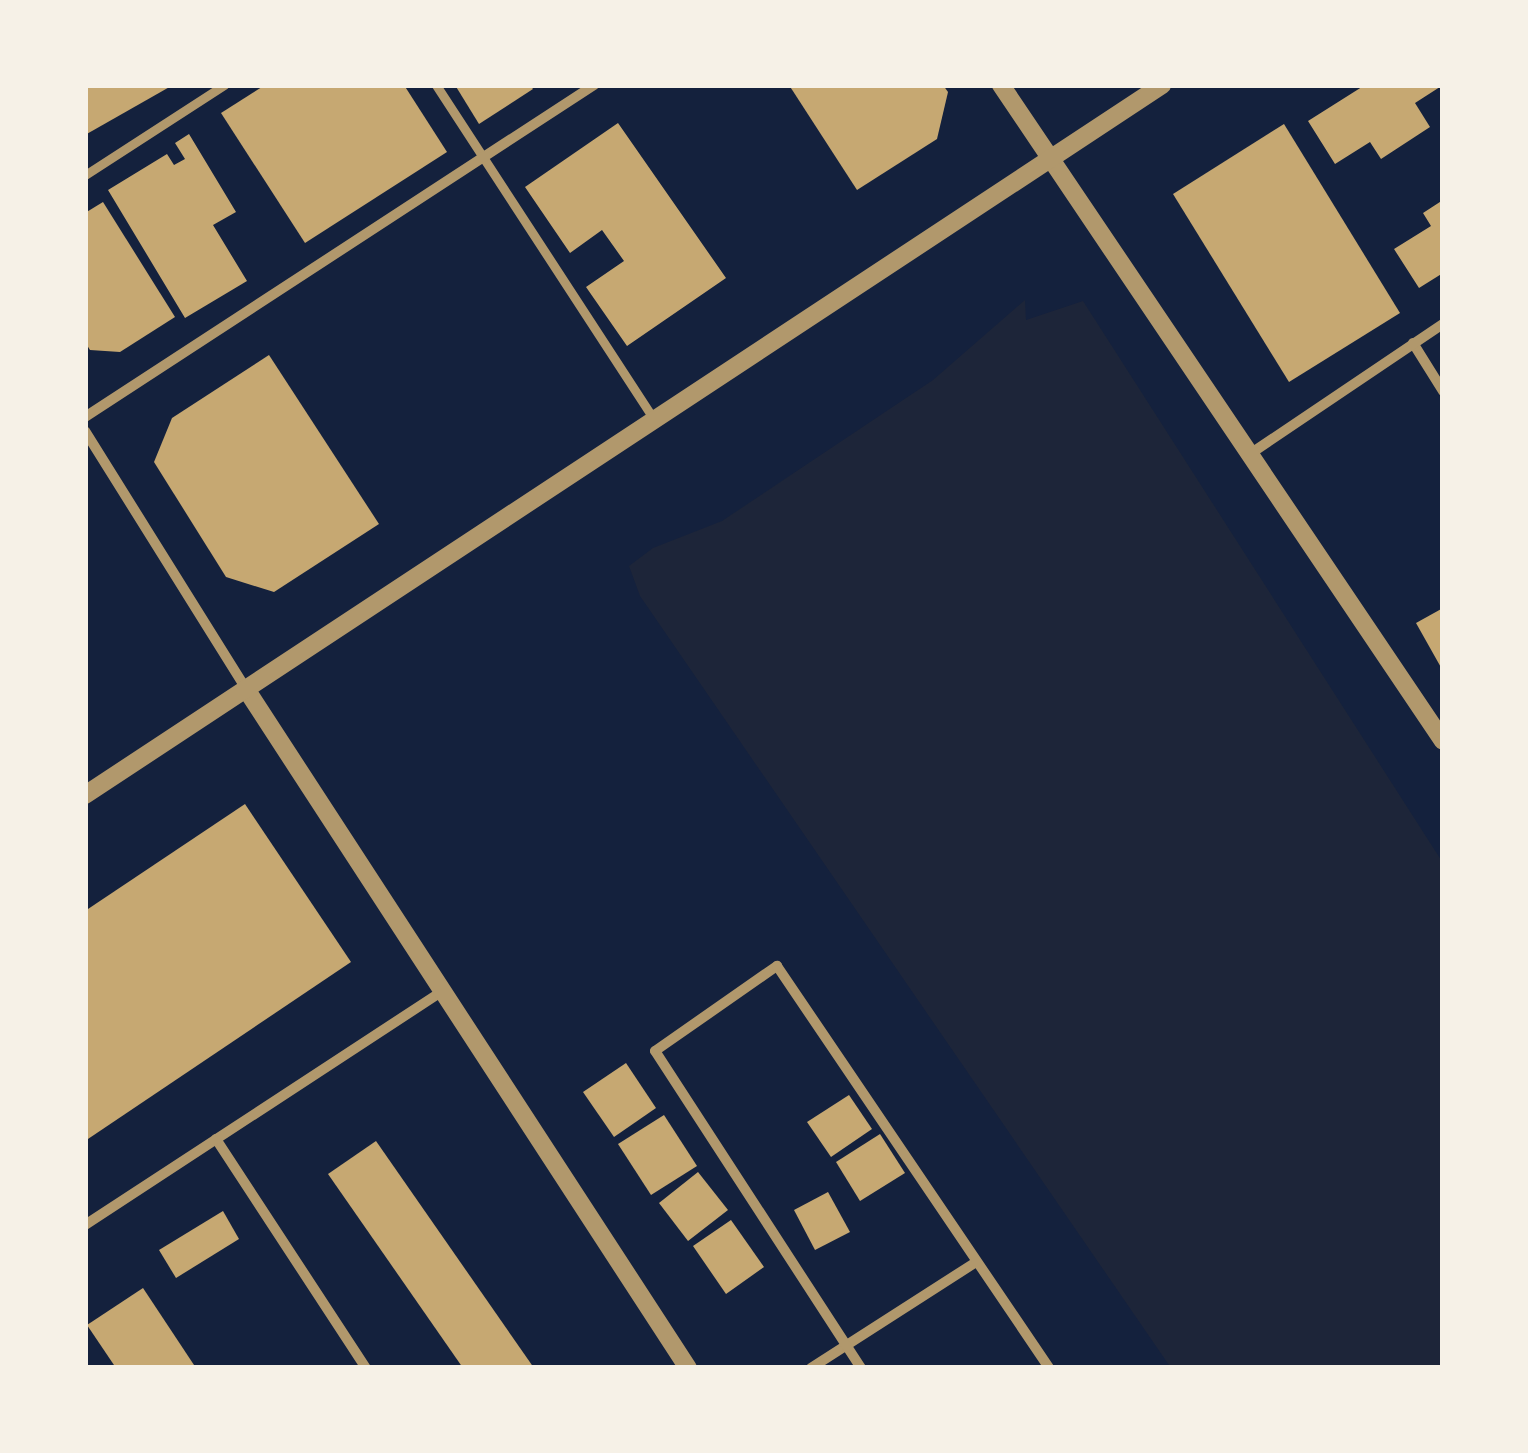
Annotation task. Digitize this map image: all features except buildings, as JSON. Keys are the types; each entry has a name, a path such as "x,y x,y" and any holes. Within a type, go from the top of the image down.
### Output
{"street":[{"path":"85,176 224,85"},
{"path":"436,85 654,420"},
{"path":"85,417 594,85"},
{"path":"1002,85 1049,162 1246,456 1443,741"},
{"path":"85,795 1162,85"},
{"path":"1246,456 1443,324"},
{"path":"1413,343 1443,391"},
{"path":"85,431 246,688 688,1368"},
{"path":"861,1368 655,1051 777,966 1049,1368"},
{"path":"85,1225 442,991"},
{"path":"216,1139 366,1368"},
{"path":"811,1368 976,1262"}],"shaded area":[{"path":"1025,300 1026,320 1083,301 1443,863 1443,1368 1171,1368 640,596 629,566 653,548 722,521 933,380"}]}
